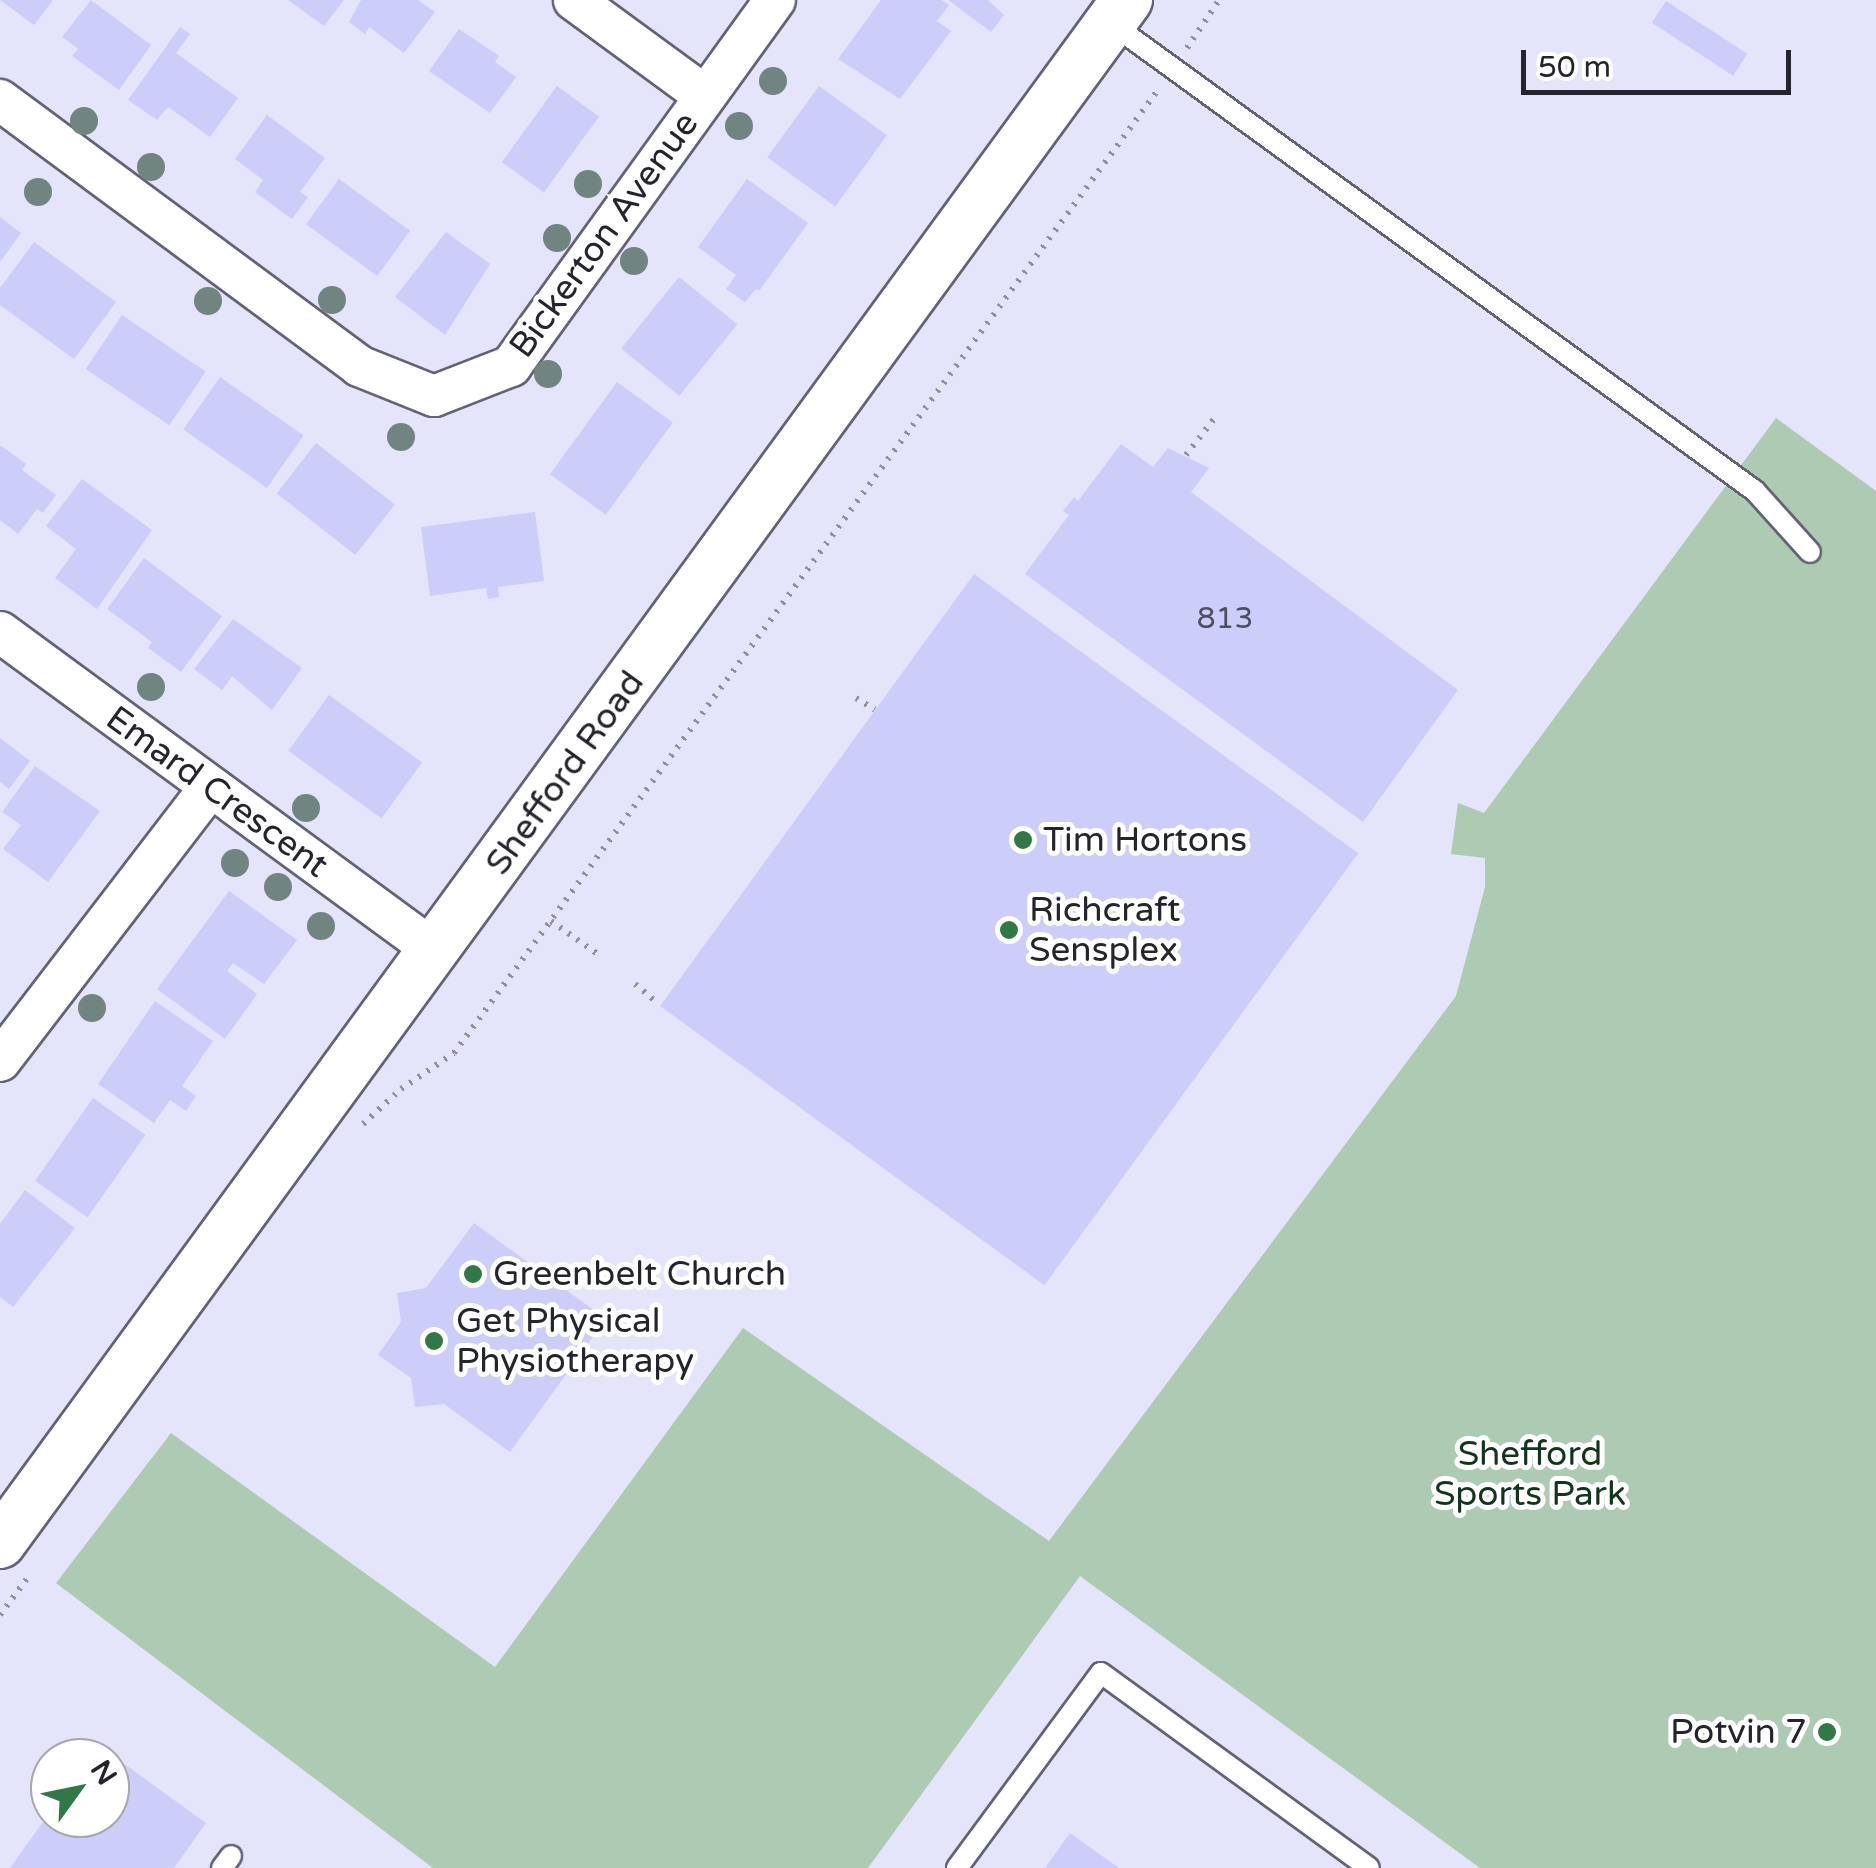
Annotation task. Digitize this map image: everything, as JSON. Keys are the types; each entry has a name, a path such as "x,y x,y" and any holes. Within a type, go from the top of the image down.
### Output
{"street":[{"path":"574,0 705,96"},
{"name":"Bickerton Avenue","path":"0,100 359,366 434,396 512,366 775,0"},
{"name":"Shefford Road","path":"15,1559 435,952 1119,11"},
{"name":"Emard Crescent","path":"0,632 435,952"},
{"path":"0,1061 210,787"}],"lane":[{"path":"1119,11 1174,67 1754,490 1810,552"},
{"path":"957,1868 1101,1673 1368,1868"}],"path":[{"path":"361,1125 401,1089 454,1054 1174,67 1218,0"},
{"path":"1186,456 1214,419"},
{"path":"856,698 875,710"},
{"path":"551,921 599,956"},
{"path":"634,984 658,1002"},
{"path":"0,1616 15,1559"}],"green space":[{"name":"Shefford Sports Park","path":"1776,418 1876,491 1876,1868 1480,1868 1080,1576 868,1868 433,1868 56,1583 171,1433 495,1667 743,1328 1049,1541 1456,996 1485,887 1485,858 1451,854 1458,803 1484,813"}],"building":[{"path":"0,0 53,0 34,25"},
{"path":"91,0 151,45 119,90 72,56 78,49 62,37"},
{"path":"288,0 344,0 324,26"},
{"path":"361,0 418,0 435,12 404,53 369,27 365,34 349,22"},
{"path":"881,0 942,0 949,5 937,21 951,31 900,99 838,59"},
{"path":"948,0 988,0 1004,15 991,32"},
{"path":"1666,1 1747,54 1733,76 1652,23"},
{"path":"180,27 190,34 176,53 238,98 210,137 168,107 157,120 128,100"},
{"path":"459,29 499,56 495,62 516,77 490,113 429,71"},
{"path":"557,86 599,117 544,193 502,162"},
{"path":"819,86 887,135 835,207 767,157"},
{"path":"267,115 325,158 300,192 308,197 292,219 255,192 263,180 235,159"},
{"path":"339,179 410,231 377,276 306,224"},
{"path":"747,179 808,223 759,291 756,289 745,302 726,289 736,275 698,247"},
{"path":"0,217 21,233 0,262"},
{"path":"446,232 490,264 445,335 395,297"},
{"path":"34,242 116,302 74,359 0,305 0,288"},
{"path":"679,277 737,324 679,396 621,348"},
{"path":"122,315 206,371 169,425 86,369"},
{"path":"220,377 304,436 267,488 183,429"},
{"path":"617,382 673,423 606,515 550,474"},
{"path":"316,443 395,505 355,555 277,493"},
{"path":"1121,444 1153,467 1168,448 1209,468 1191,492 1458,690 1363,822 1025,574 1069,515 1063,511 1074,497 1078,501"},
{"path":"0,445 26,464 22,470 56,495 43,513 37,509 18,534 0,520"},
{"path":"82,479 152,530 97,609 55,578 76,549 46,526"},
{"path":"535,512 544,581 498,587 499,597 488,599 486,588 430,596 421,527"},
{"path":"144,558 222,616 181,672 148,648 152,642 107,609"},
{"name":"Richcraft Sensplex","path":"974,574 1358,853 1044,1285 660,1006"},
{"path":"233,619 302,668 272,710 232,676 222,690 194,669"},
{"path":"329,695 422,763 381,818 288,751"},
{"path":"0,738 30,761 9,789 0,782"},
{"path":"35,766 100,811 48,882 3,849 21,825 2,812"},
{"path":"229,891 297,940 264,984 233,963 227,971 257,994 225,1039 157,989"},
{"path":"155,1001 213,1041 182,1086 196,1096 186,1111 170,1100 154,1123 98,1084"},
{"path":"93,1098 145,1135 87,1217 35,1181"},
{"path":"25,1190 75,1228 13,1307 0,1297 0,1224"},
{"path":"474,1223 606,1319 510,1452 444,1404 415,1407 411,1378 378,1355 401,1322 397,1293 426,1288"},
{"path":"130,1768 206,1823 174,1868 10,1868 31,1838 130,1838"},
{"path":"1070,1833 1119,1868 1045,1868"}],"place":[{"name":"Tim Hortons","path":"1023,840"},
{"name":"Richcraft Sensplex","path":"1009,930"},
{"name":"Greenbelt Church","path":"473,1274"},
{"name":"Get Physical Physiotherapy","path":"434,1341"},
{"name":"Potvin 7","path":"1827,1732"}]}
